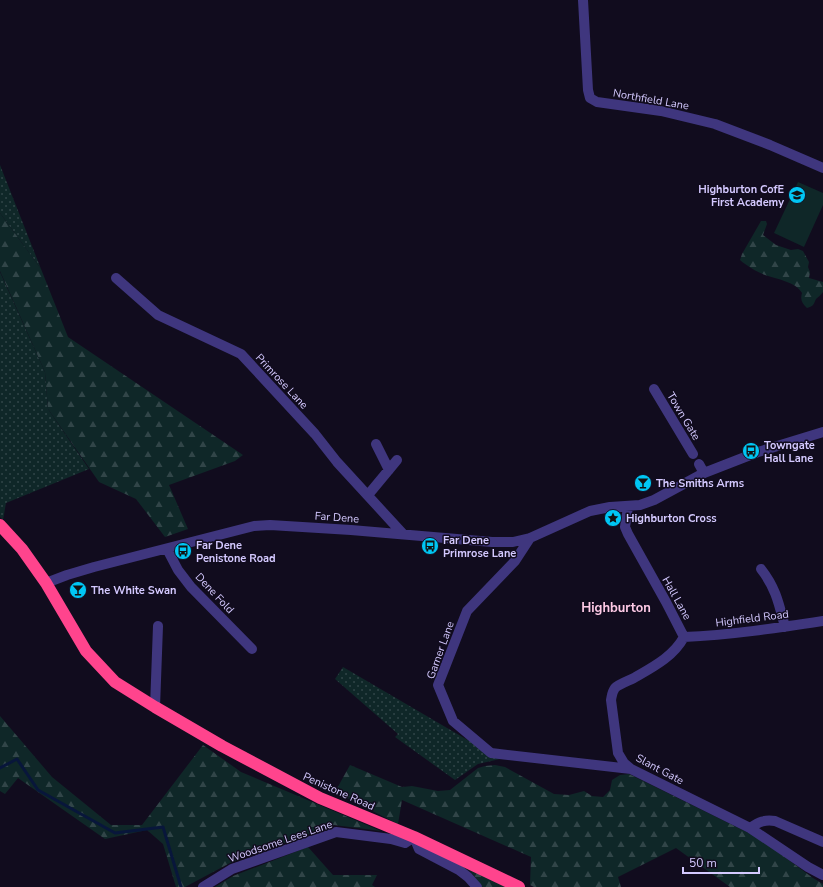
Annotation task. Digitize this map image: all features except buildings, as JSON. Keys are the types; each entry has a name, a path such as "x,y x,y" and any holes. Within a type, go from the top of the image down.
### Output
{"highway":[{"name":"Penistone Road","path":"0,525 22,549 46,583 86,652 115,682 222,746 320,798 414,838 519,887"}],"street":[{"name":"Northfield Lane","path":"583,0 586,71 590,98 597,102 661,110 715,124 770,145 823,168"},
{"name":"Primrose Lane","path":"116,278 158,315 241,354 315,434 337,462 403,534"},
{"name":"Town Gate","path":"654,389 693,454"},
{"path":"628,507 654,500 702,468 823,432"},
{"path":"376,444 389,470"},
{"path":"368,495 397,460"},
{"name":"Far Dene","path":"46,583 94,567 238,529 270,525 492,542 513,542 530,538 590,512 610,507 628,507"},
{"name":"Hall Lane","path":"612,693 616,687 669,656 675,651 684,637 628,534 626,527 628,507"},
{"name":"Garner Lane","path":"530,538 515,561 467,611 438,685 453,721 490,754 631,769"},
{"name":"Dene Fold","path":"166,549 178,570 191,587 252,649"},
{"path":"761,569 769,579 777,595 785,627"},
{"name":"Highfield Road","path":"684,637 785,627 823,621"},
{"path":"155,707 158,626"},
{"name":"Slant Gate","path":"612,693 611,700 618,753 624,763 631,769 750,828 808,867 823,875"},
{"path":"750,828 761,821 776,821 823,842"},
{"name":"Woodsome Lees Lane","path":"203,887 232,869 336,832 391,839 404,843 414,838"},
{"path":"414,838 419,849 459,870 468,877 476,887"}],"green space":[{"path":"0,165 41,269 0,213"},
{"path":"798,182 823,193 823,205 804,247 774,233"},
{"path":"0,213 41,269 68,337 243,455 235,461 169,485 188,529 165,537 136,499 99,482 48,409 45,372 0,271"},
{"path":"761,221 766,221 767,224 763,235 776,245 791,250 798,249 803,251 809,262 809,278 823,282 823,292 811,307 807,308 804,305 801,300 802,293 795,286 786,281 765,275 749,267 740,260"},
{"path":"0,272 45,372 48,409 89,469 6,503 3,520 0,517"},
{"path":"343,667 500,759 478,764 455,780 395,737 398,734 335,679"},
{"path":"0,716 52,777 111,825 142,825 203,745 241,772 381,831 334,825 230,863 185,887 176,887 163,844 147,830 105,839 18,778 5,794 0,791"},
{"path":"350,765 402,787 412,786 438,791 450,790 478,768 495,765 505,767 554,794 569,795 584,791 592,796 603,797 610,790 612,780 620,775 629,774 759,838 823,884 823,887 730,887 676,848 618,877 621,887 534,887 530,885 531,857 402,800 398,824 335,792"},
{"path":"308,847 333,875 377,875 372,885 375,887 215,887 233,876"},
{"path":"463,866 506,887 482,887 471,872"}],"waterway":[{"path":"0,768 17,759 38,790 115,833 163,827 181,887"}],"place":[{"name":"Highburton CofE First Academy","path":"797,195"},
{"name":"Towngate Hall Lane","path":"751,451"},
{"name":"The Smiths Arms","path":"643,483"},
{"name":"Highburton Cross","path":"613,518"},
{"name":"Far Dene Primrose Lane","path":"430,546"},
{"name":"Far Dene Penistone Road","path":"183,551"},
{"name":"The White Swan","path":"78,590"}],"district":[{"name":"Highburton","path":"616,607"}]}
